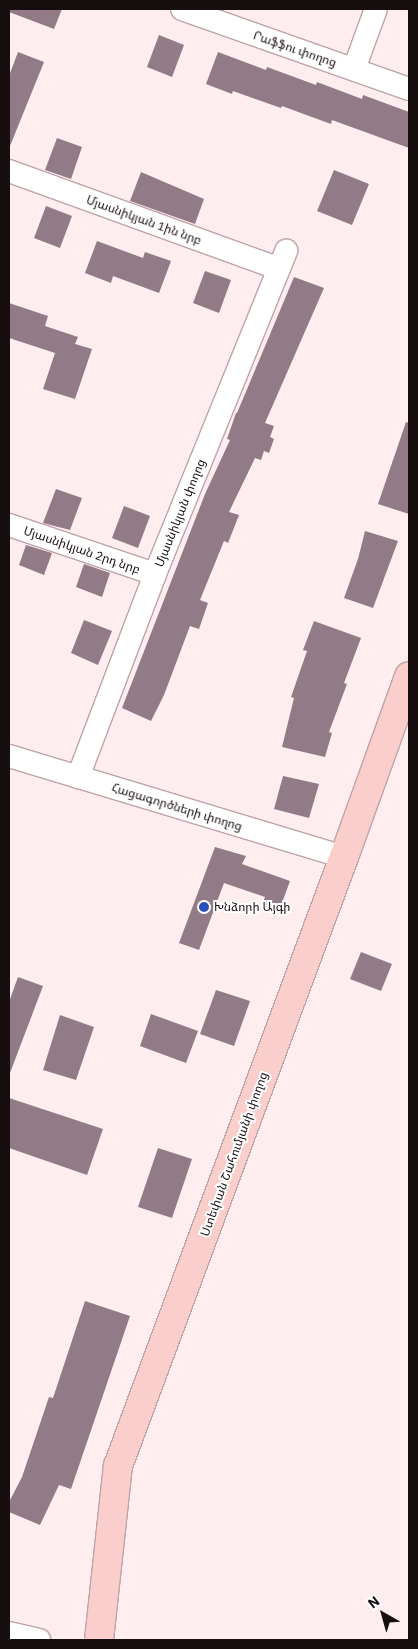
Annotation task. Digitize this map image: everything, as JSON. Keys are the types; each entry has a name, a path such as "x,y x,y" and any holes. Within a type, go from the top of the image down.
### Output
{"main road":[{"name":"Ստեփան Շահումյանի փողոց","path":"99,1640 118,1466 344,858 409,676"}],"street":[{"name":"Րաֆֆու փողոց","path":"182,9 223,16 409,89"},
{"path":"354,69 376,9"},
{"name":"Մյասնիկյան 1ին նրբ","path":"9,170 282,260"},
{"name":"Մյասնիկյան փողոց","path":"78,777 155,574 282,260"},
{"name":"Մյասնիկյան 2րդ նրբ","path":"9,525 155,574"},
{"name":"Հացագործների փողոց","path":"9,756 344,858"},
{"path":"9,1633 39,1640"}],"building":[{"path":"9,9 62,9 54,29 9,12"},
{"path":"159,35 184,45 172,77 147,67"},
{"path":"18,52 44,62 10,146 9,76"},
{"path":"218,52 266,70 267,67 316,85 317,82 362,99 363,95 409,112 409,148 332,120 331,124 282,106 281,108 233,91 232,94 206,84"},
{"path":"57,138 82,147 71,179 45,170"},
{"path":"334,170 369,184 352,225 317,211"},
{"path":"141,172 204,199 195,224 130,201"},
{"path":"46,206 72,216 60,248 34,238"},
{"path":"97,241 143,258 145,252 171,261 159,293 113,276 111,283 85,273"},
{"path":"205,271 231,280 219,313 193,303"},
{"path":"294,277 324,288 265,423 274,426 270,437 274,439 269,453 264,451 261,460 255,458 229,512 239,515 228,543 224,541 200,600 208,603 199,629 190,626 164,695 151,721 122,708 205,494 230,440 227,439 236,413"},
{"path":"9,303 48,316 45,326 78,337 75,344 92,349 75,399 43,389 55,353 9,338"},
{"path":"406,422 409,423 409,514 378,504"},
{"path":"56,489 82,498 70,530 43,523"},
{"path":"124,506 150,516 138,548 112,538"},
{"path":"365,531 398,541 373,608 344,598 358,559"},
{"path":"26,545 52,553 44,575 19,565"},
{"path":"84,564 110,573 102,597 76,587"},
{"path":"84,620 112,631 98,665 71,653"},
{"path":"314,621 361,638 344,683 347,684 329,732 332,733 325,757 282,747 294,698 291,697 307,651 303,650"},
{"path":"283,776 319,784 309,818 274,809"},
{"path":"215,847 246,856 242,864 290,881 279,911 262,905 265,897 224,883 199,950 179,943"},
{"path":"361,952 392,964 381,991 350,979"},
{"path":"18,977 43,986 10,1073 9,1002"},
{"path":"216,990 250,1001 234,1046 200,1034"},
{"path":"151,1014 198,1031 186,1063 140,1046"},
{"path":"60,1015 94,1027 76,1080 43,1070"},
{"path":"9,1098 103,1129 87,1175 9,1148"},
{"path":"158,1148 192,1159 172,1218 138,1207"},
{"path":"85,1301 130,1316 71,1489 59,1485 40,1525 9,1512 9,1502 22,1477 49,1397 53,1398"}],"place":[{"name":"Խնձորի Այգի","path":"204,907"}]}
